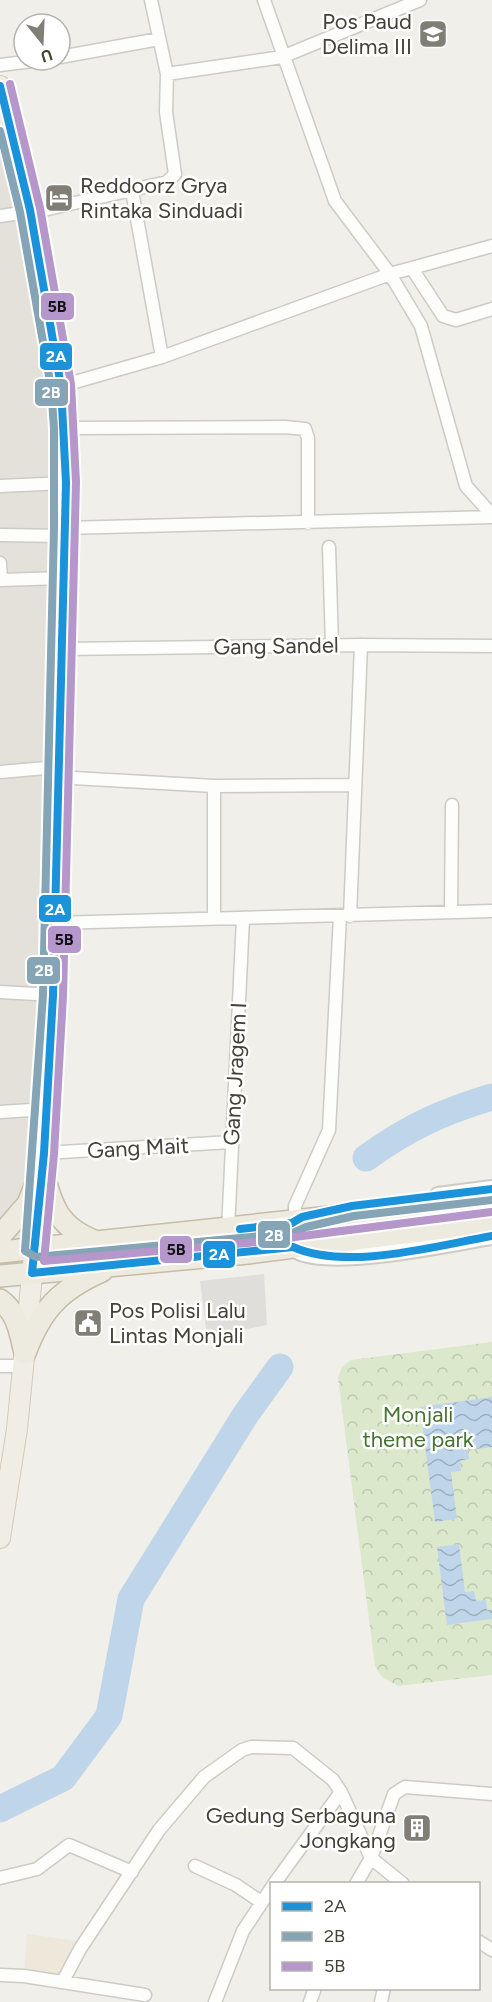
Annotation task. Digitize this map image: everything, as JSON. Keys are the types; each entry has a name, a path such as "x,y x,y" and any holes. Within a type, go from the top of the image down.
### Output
{"highway":[{"path":"0,1236 28,1204 43,1160"},
{"path":"43,1160 57,1214 69,1228 98,1242"},
{"path":"0,1252 228,1230 293,1220 492,1200"},
{"path":"293,1220 293,1247"},
{"path":"0,1276 293,1247 492,1222"},
{"path":"25,1360 35,1326 61,1294 82,1279 116,1264"},
{"path":"0,1300 13,1313 19,1325 25,1360"}],"main road":[{"path":"0,86 30,210 61,386 66,483 52,995 43,1160 25,1360 11,1479 0,1538"}],"street":[{"path":"0,216 132,191 167,182 175,174 166,112 167,74 152,0"},
{"path":"264,0 282,57 335,201 390,274 421,326 466,486 492,516"},
{"path":"167,74 282,57 420,0"},
{"path":"72,55 159,39"},
{"path":"132,191 162,357"},
{"path":"61,386 162,357 390,274 413,270 492,246"},
{"path":"413,270 443,316 456,320 492,309"},
{"path":"64,428 285,427 305,429 308,438 308,523"},
{"path":"0,486 66,483"},
{"path":"0,535 492,516"},
{"path":"329,547 332,645"},
{"path":"0,563 1,580 62,578"},
{"name":"Gang Sandel","path":"61,649 332,645 492,646"},
{"path":"361,645 355,785 329,1130 296,1206 293,1220 340,1208 492,1189"},
{"path":"0,772 57,772 214,786 355,785"},
{"path":"214,786 214,919"},
{"path":"451,912 452,805"},
{"path":"54,923 492,911"},
{"name":"Gang Jragem I","path":"228,1230 243,918"},
{"path":"0,992 52,995"},
{"path":"0,1112 46,1109"},
{"name":"Gang Mait","path":"43,1160 232,1142"},
{"path":"293,1247 307,1255 342,1258 492,1236"},
{"path":"0,1366 25,1360"},
{"path":"63,1981 80,1949 159,1830 204,1777 242,1750 258,1746 293,1748 333,1780 341,1792 371,1858 398,1882"},
{"path":"357,1882 371,1858 394,1794 399,1790 405,1787 492,1794"},
{"path":"275,1882 341,1792"},
{"path":"0,1878 37,1869 69,1845 132,1872"},
{"path":"195,1866 236,1885 261,1902"},
{"path":"215,2002 243,1931 270,1889"},
{"path":"0,1975 63,1981 145,1995"}],"shaded area":[{"path":"0,135 64,428 32,1273 0,1277"},
{"path":"264,1274 267,1325 207,1337 200,1281"},
{"path":"27,1934 78,1941 59,1976 24,1973"}],"green space":[{"name":"Monjali theme park","path":"492,1342 492,1675 398,1686 382,1677 375,1666 338,1378 342,1367 351,1360"}],"water":[{"path":"492,1397 492,1447 468,1450 469,1459 460,1461 461,1471 451,1472 457,1519 435,1522 420,1407"},
{"path":"459,1544 465,1592 474,1591 476,1601 486,1600 487,1610 492,1610 492,1619 447,1625 437,1547"}],"waterway":[{"path":"366,1158 426,1122 457,1108 492,1097"},
{"path":"0,1809 63,1778 109,1716 131,1599 246,1414 280,1367"}],"transit line":[{"name":"5B","path":"10,84 40,208 71,384 76,482 63,996 54,1154 44,1261 247,1243 491,1212"},
{"name":"2A","path":"0,86 30,210 61,386 66,483 53,995 44,1153 32,1273 293,1247 315,1254 365,1257 492,1236"},
{"name":"2B","path":"0,131 20,212 51,387 54,428 54,528 43,995 25,1251 36,1257 293,1233 306,1227 354,1216 492,1200"},
{"name":"2A","path":"240,1229 292,1223 302,1217 352,1206 492,1189"}],"place":[{"name":"Pos Paud Delima III","path":"433,34"},
{"name":"Reddoorz Grya Rintaka Sinduadi","path":"59,198"},
{"name":"Pos Polisi Lalu Lintas Monjali","path":"88,1323"},
{"name":"Gedung Serbaguna Jongkang","path":"417,1828"}]}
